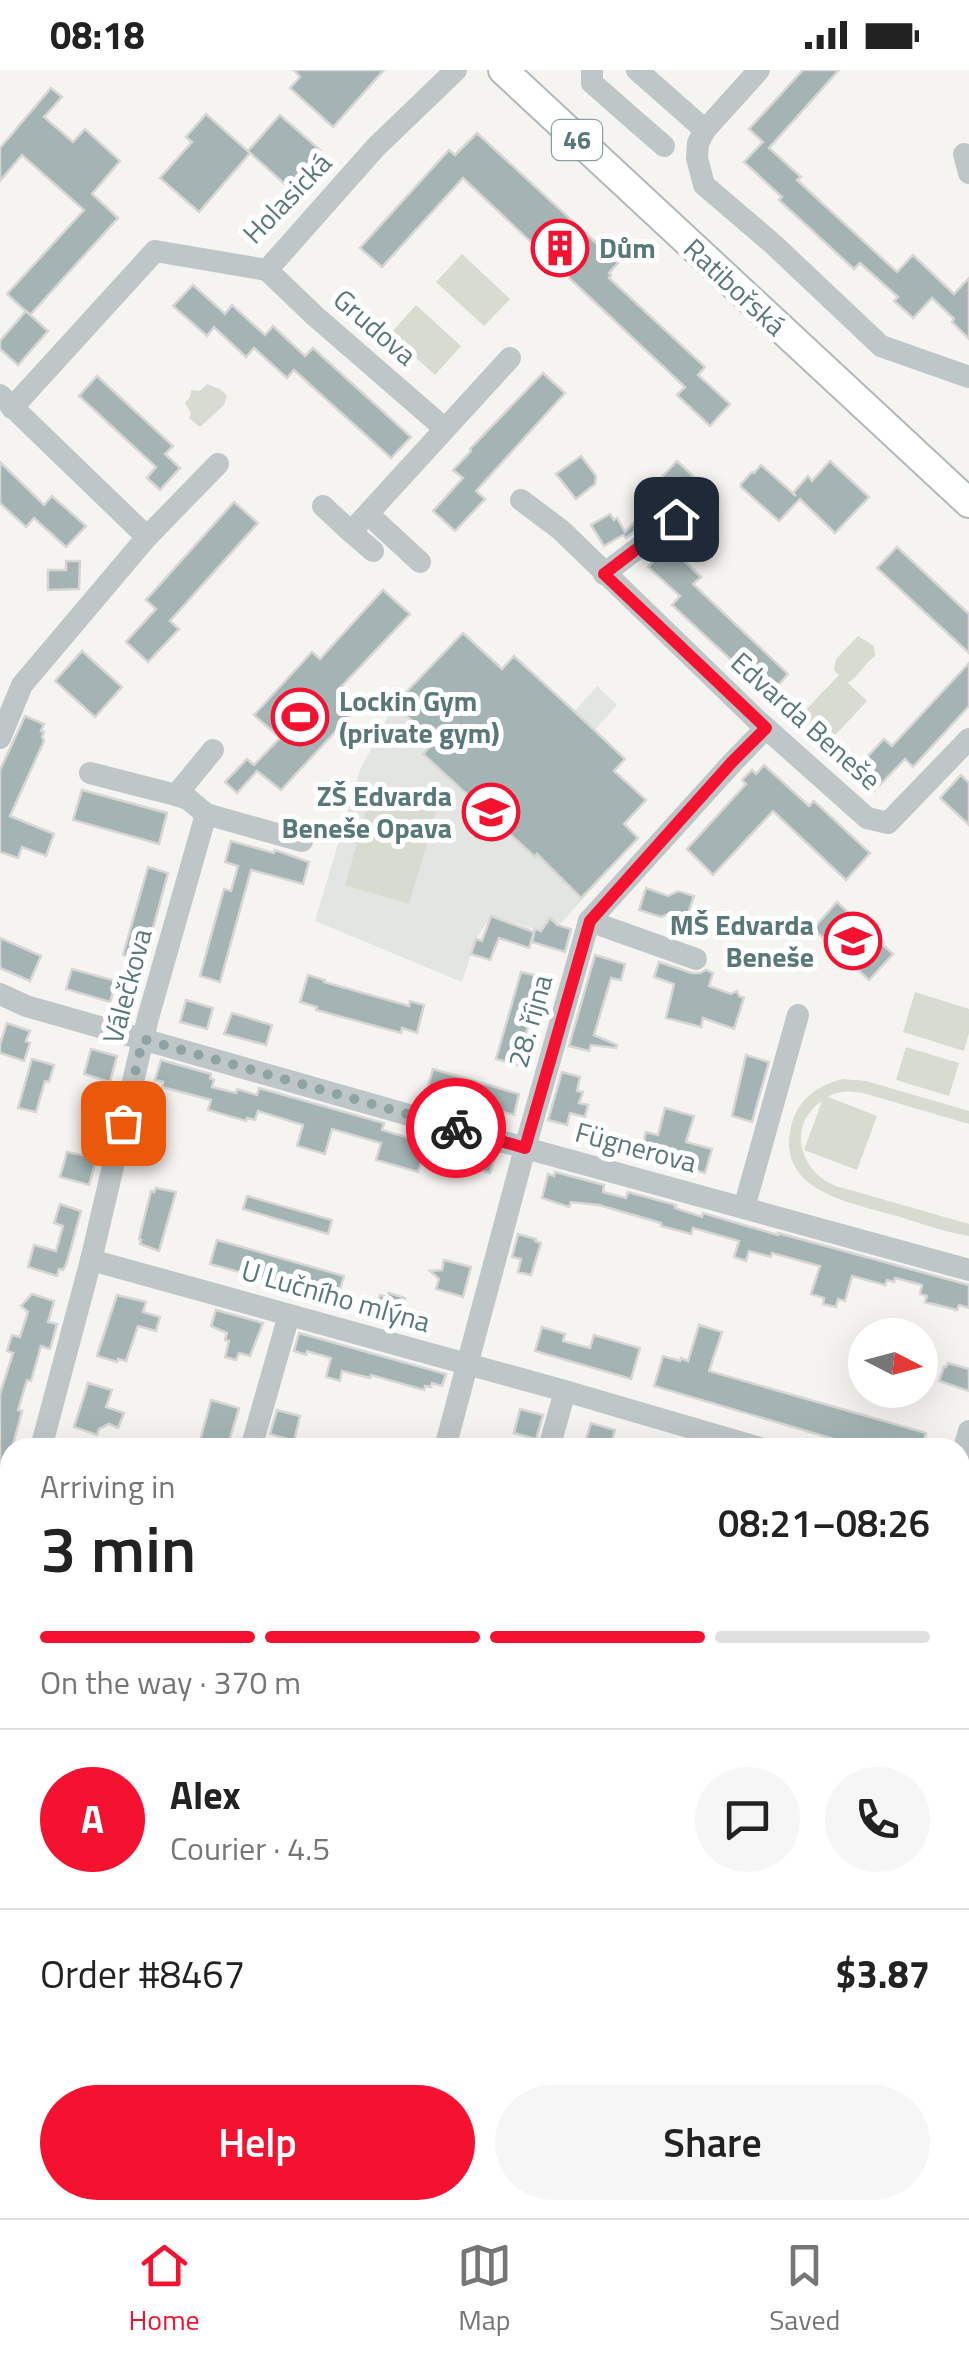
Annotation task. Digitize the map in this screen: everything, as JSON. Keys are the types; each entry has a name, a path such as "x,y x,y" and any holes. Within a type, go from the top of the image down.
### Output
{"main road":[{"name":"Ratibořská","path":"503,70 969,503"}],"street":[{"name":"Holasická","path":"148,537 6,402 154,251 267,270 376,147 456,70"},
{"path":"592,70 592,82 664,146"},
{"path":"637,70 706,130 758,70"},
{"name":"Ratibořská","path":"706,130 698,143 696,158 704,184 880,346 969,377"},
{"name":"Grudova","path":"267,270 444,428"},
{"path":"351,532 510,358"},
{"path":"0,738 11,682 218,464"},
{"name":"Edvarda Beneše","path":"521,500 561,530 766,728 867,818 888,823 969,739"},
{"path":"323,506 372,551"},
{"path":"376,506 420,562"},
{"path":"604,574 676,519"},
{"name":"28. října","path":"448,1438 590,921 766,728"},
{"path":"176,795 212,750"},
{"path":"90,773 176,795 188,799 206,814 302,842"},
{"name":"Válečkova","path":"44,1438 143,1039 206,814"},
{"path":"590,921 696,959"},
{"name":"Fügnerova","path":"0,994 26,1006 969,1270"},
{"path":"744,1208 798,1015"},
{"name":"U Lučního mlýna","path":"90,1260 726,1438"},
{"path":"254,1438 289,1314"},
{"path":"552,1438 565,1391"}],"shaded area":[{"path":"462,254 510,299 484,326 436,282"},
{"path":"416,305 461,346 435,375 390,334"},
{"path":"207,384 227,396 224,405 200,427 189,418 191,413 185,403 191,390 200,391"},
{"name":"ZŠ Edvarda Beneše Opava","path":"463,633 502,668 514,656 575,711 597,686 617,705 595,730 625,759 615,772 624,823 638,838 551,934 491,916 476,939 462,982 315,921 360,770 394,705"},
{"path":"858,636 874,646 875,656 848,683 867,701 825,746 796,720 839,675 834,670 836,659"},
{"path":"374,783 439,802 409,904 345,885"},
{"path":"915,992 969,1009 964,1051 903,1032"},
{"path":"906,1047 959,1063 949,1096 896,1080"},
{"path":"843,1079 866,1081 969,1111 969,1124 863,1093 836,1093 828,1097 877,1116 857,1170 804,1150 822,1101 804,1122 801,1135 802,1147 806,1159 814,1170 836,1186 969,1224 969,1236 836,1198 804,1178 793,1164 789,1146 795,1114 811,1094"}],"building":[{"path":"294,70 384,70 333,127 290,88 300,77"},
{"path":"803,70 839,70 769,148 801,177 797,180 897,272 913,255 954,294 969,278 969,339 932,298 913,318 894,301 898,297 860,263 854,269 744,162 763,142 749,129"},
{"path":"51,88 62,97 44,117 73,142 85,129 120,161 92,194 118,218 30,315 7,294 84,210 22,155 0,181 0,148"},
{"path":"206,114 250,153 199,212 160,178 192,142 186,137"},
{"path":"280,115 320,150 287,186 248,151"},
{"path":"477,133 618,263 609,278 705,367 698,375 730,404 710,426 677,395 685,387 463,178 382,267 360,248 449,150 455,155"},
{"path":"193,285 225,314 232,305 265,335 273,326 305,356 313,348 411,437 391,458 294,370 287,378 254,348 246,357 214,327 207,336 173,306"},
{"path":"26,311 48,331 18,365 0,349 0,341"},
{"path":"543,373 565,393 476,491 485,499 455,531 433,511 463,478 453,470"},
{"path":"97,376 173,446 165,454 180,468 160,490 147,478 156,467 79,396"},
{"path":"581,456 596,476 595,484 576,499 556,474"},
{"path":"677,461 710,492 691,513 660,484"},
{"path":"830,461 869,497 835,533 800,499 779,521 741,487 761,465 796,496 793,493 808,476 812,481"},
{"path":"0,462 44,505 52,496 86,526 66,547 34,518 26,527 0,503"},
{"path":"654,501 654,517 626,538 623,535 604,546 591,525 610,514 625,532"},
{"path":"234,502 258,523 170,621 179,629 148,662 126,642 156,609 146,600"},
{"path":"668,546 701,577 693,584 788,674 769,695 672,605 680,596 648,567"},
{"path":"897,547 969,614 969,653 877,568"},
{"path":"66,561 80,561 79,589 48,590 48,570 66,570"},
{"path":"383,590 410,614 340,688 359,706 281,790 257,771 237,793 225,782 247,759 254,765 280,738 254,715 312,652 320,659"},
{"path":"463,633 502,669 514,656 625,759 614,771 646,800 624,824 638,838 581,898 423,754 435,741 394,705"},
{"path":"82,651 122,687 95,717 55,681"},
{"path":"969,663 969,706 913,767 905,759 874,791 853,772 884,739 892,746"},
{"path":"25,716 44,724 44,741 10,816 54,834 46,856 22,847 18,858 0,852 0,770"},
{"path":"764,765 809,806 814,801 870,853 846,880 773,811 713,875 687,849 746,784 742,780"},
{"path":"961,775 969,783 969,825 940,798"},
{"path":"82,790 167,813 159,844 73,820"},
{"path":"231,841 309,862 303,884 251,870 220,982 200,976 224,889 231,891 238,866 225,862"},
{"path":"148,867 168,873 144,961 123,955"},
{"path":"646,888 668,896 678,891 694,896 687,917 673,912 661,917 639,910"},
{"name":"MŠ Edvarda Beneše","path":"837,902 893,954 869,980 813,929"},
{"path":"491,916 534,932 529,948 499,938 490,960 471,954 476,939 482,941"},
{"path":"550,918 571,929 565,952 532,942 535,929 541,931"},
{"path":"0,938 41,956 30,981 0,968"},
{"path":"595,955 625,964 621,980 611,978 594,1035 617,1045 616,1048 591,1045 589,1051 569,1046"},
{"path":"659,962 692,973 706,970 713,973 709,986 731,994 737,991 744,998 734,1029 703,1018 701,1027 666,1018 674,984 654,977"},
{"path":"72,969 116,981 110,1002 66,989"},
{"path":"521,972 542,977 517,1065 496,1059"},
{"path":"308,975 409,1006 410,1001 424,1005 417,1033 402,1028 401,1033 300,1002"},
{"path":"186,1000 213,1008 207,1029 180,1022"},
{"path":"232,1013 272,1025 266,1045 224,1034"},
{"path":"7,1023 30,1031 24,1061 0,1053"},
{"path":"91,1049 117,1056 110,1082 84,1074"},
{"path":"746,1055 769,1062 752,1122 732,1116"},
{"path":"32,1059 54,1065 36,1112 18,1108"},
{"path":"161,1060 211,1074 212,1087 257,1095 259,1088 384,1123 382,1130 427,1143 418,1172 376,1160 381,1143 332,1129 325,1154 297,1146 303,1125 258,1111 255,1120 246,1121 208,1110 211,1100 162,1087 163,1082 155,1080"},
{"path":"433,1069 519,1094 514,1115 427,1090"},
{"path":"562,1072 580,1077 577,1091 583,1092 579,1103 588,1105 585,1117 570,1113 567,1125 548,1120"},
{"path":"665,1108 694,1116 686,1142 712,1149 705,1173 640,1155 646,1132 658,1135"},
{"path":"91,1121 106,1125 89,1185 60,1177 67,1152 82,1155"},
{"path":"448,1142 496,1155 490,1173 444,1160"},
{"path":"555,1172 604,1185 603,1192 626,1198 628,1192 676,1205 675,1208 702,1217 703,1213 969,1285 969,1308 959,1305 957,1310 925,1302 927,1296 920,1294 922,1285 895,1278 885,1285 852,1276 845,1301 838,1299 836,1307 823,1304 824,1298 811,1294 820,1266 749,1251 746,1261 734,1257 739,1241 693,1228 691,1234 599,1205 571,1202 569,1207 542,1198 548,1174 554,1176"},
{"path":"156,1188 176,1192 159,1251 140,1244 139,1239 151,1191"},
{"path":"247,1196 332,1220 328,1234 243,1209"},
{"path":"60,1204 81,1211 66,1265 57,1276 28,1267 34,1245 56,1251 63,1226 54,1223"},
{"path":"518,1234 541,1243 531,1275 518,1272 521,1259 512,1257"},
{"path":"217,1240 344,1276 337,1299 210,1264"},
{"path":"444,1260 471,1267 463,1297 436,1289 439,1279 430,1271 442,1270"},
{"path":"389,1293 405,1298 403,1310 417,1314 413,1328 373,1317 380,1295 388,1297"},
{"path":"32,1294 54,1301 48,1322 57,1324 50,1349 41,1346 31,1381 27,1380 15,1438 0,1438 0,1394 13,1353 7,1351 12,1335 20,1337 28,1312 21,1306"},
{"path":"117,1295 146,1302 143,1312 160,1317 156,1331 138,1326 126,1361 117,1362 97,1356"},
{"path":"216,1310 263,1323 250,1356 239,1353 236,1360 225,1357 227,1333 211,1326"},
{"path":"699,1325 722,1332 709,1371 926,1433 925,1438 830,1438 654,1386 663,1356 688,1361"},
{"path":"542,1327 565,1334 563,1341 590,1348 594,1335 640,1348 631,1379 535,1351"},
{"path":"299,1333 446,1374 442,1386 432,1383 424,1390 342,1371 340,1381 326,1377 331,1358 294,1351"},
{"path":"948,1363 969,1369 969,1391 939,1381"},
{"path":"88,1383 112,1390 106,1407 124,1413 118,1428 109,1424 99,1429 97,1435 74,1427"},
{"path":"211,1400 239,1408 230,1438 201,1438"},
{"path":"520,1409 543,1415 536,1438 514,1433"},
{"path":"277,1410 300,1416 295,1438 270,1434"},
{"path":"591,1423 615,1430 613,1438 586,1438"}],"way so far":[{"path":"123,1123 143,1039 456,1128"}],"place":[{"name":"Dům","path":"560,248"},
{"name":"Lockin Gym (private gym)","path":"300,717"},
{"name":"ZŠ Edvarda Beneše Opava","path":"491,812"},
{"name":"MŠ Edvarda Beneše","path":"853,941"}],"route":[{"path":"456,1128 525,1148 590,921 766,728 604,574 676,519"}]}
